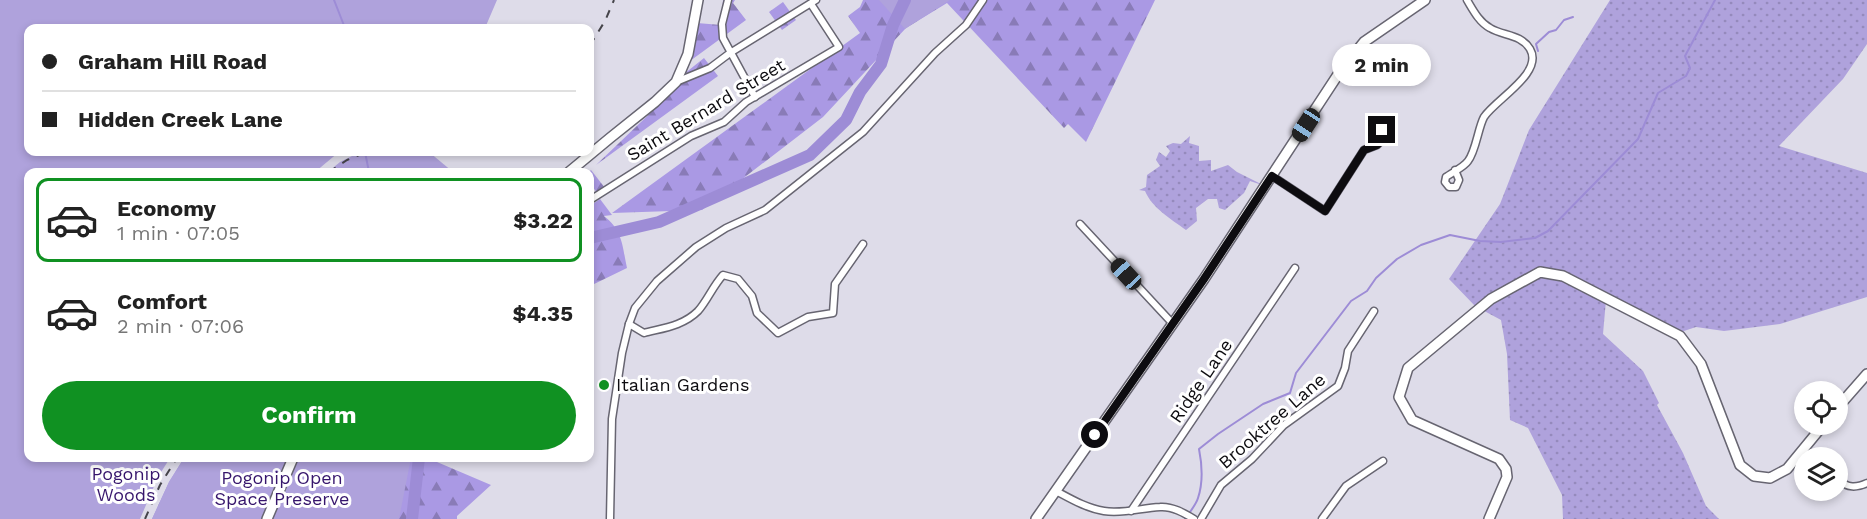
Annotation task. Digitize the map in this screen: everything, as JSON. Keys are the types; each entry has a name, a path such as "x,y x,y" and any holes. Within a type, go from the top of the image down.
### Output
{"main road":[{"path":"594,151 656,102 675,82 688,54 698,0"},
{"path":"1036,519 1173,324 1339,73 1364,42 1425,0"},
{"path":"574,168 588,156"},
{"path":"1489,519 1507,477 1506,469 1499,459 1412,420 1399,397 1408,368 1491,299 1540,272 1563,276 1680,336 1701,364 1740,465 1754,476 1770,478 1794,463"},
{"path":"1848,396 1867,374"},
{"path":"267,519 290,462"}],"street":[{"path":"728,0 722,24 723,39 755,97"},
{"path":"610,519 612,419 621,353 628,324 635,308 657,281 696,247 726,228 765,210 863,132 935,53 966,26 983,0"},
{"path":"1455,170 1468,161 1484,117 1530,71 1533,64 1530,48 1516,38 1484,24 1467,0"},
{"path":"675,82 710,68 730,53 814,2"},
{"name":"Saint Bernard Street","path":"594,197 691,136 724,122 737,109 755,97 839,47 814,2"},
{"path":"1272,176 1325,211 1364,150 1377,145 1383,139 1382,130"},
{"path":"1080,224 1173,324"},
{"path":"628,324 644,333 678,325 698,311 723,275 738,279 752,296 757,314 778,333 808,317 832,313 836,284 863,244"},
{"name":"Ridge Lane","path":"1131,511 1295,268"},
{"name":"Brooktree Lane","path":"1201,519 1221,485 1252,459 1284,425 1338,386 1348,351 1374,311"},
{"path":"1323,519 1346,486 1383,461"},
{"path":"1848,487 1857,488 1867,483"},
{"path":"1056,491 1079,503 1104,511 1131,511 1162,507 1181,512 1194,519"}],"green space":[{"name":"Pogonip Open Space Preserve","path":"0,0 497,0 487,24 24,24 24,156 334,156 320,168 24,168 24,462 167,462 158,477 140,519 0,519"},
{"path":"723,0 735,0 733,3 746,20 690,61 697,23 721,25"},
{"path":"863,0 1155,0 1086,142 1068,124 1064,128 947,3 906,28 823,117 702,210 612,213 860,33 848,16 860,7"},
{"path":"879,0 950,0 905,29"},
{"path":"1610,0 1867,0 1867,44 1843,79 1779,146 1867,173 1867,297 1780,324 1724,331 1696,327 1672,335 1606,300 1603,334 1643,371 1706,506 1719,519 1563,519 1562,495 1528,428 1510,420 1507,354 1501,320 1475,306 1449,279 1500,204 1529,130"},
{"path":"783,2 796,20 782,30 769,12"},
{"path":"704,58 718,76 596,165 664,100 684,74"},
{"path":"1190,136 1189,143 1199,146 1199,161 1211,160 1211,171 1228,165 1265,186 1250,181 1244,193 1225,210 1219,208 1217,199 1208,199 1196,208 1197,221 1186,230 1157,208 1145,191 1139,190 1146,187 1147,175 1160,166 1156,160 1159,152 1166,157 1170,151 1166,146 1173,143 1181,144"},
{"path":"352,156 434,156 448,168 333,168"},
{"path":"594,174 605,188 597,193 594,189"},
{"path":"600,199 612,215 604,216 618,233 623,245 627,268 594,284 594,203"},
{"name":"Pogonip Open Space Preserve","path":"182,462 437,462 491,485 457,516 457,519 152,519 169,482"},
{"name":"Pogonip Open Space Preserve","path":"182,462 410,462 399,519 152,519 169,482"}],"waterway":[{"path":"334,0 343,24"},
{"path":"594,237 659,222 810,155 846,120 860,92 881,64 893,25 905,0"},
{"path":"1185,519 1196,503 1200,492 1199,449 1263,404 1290,393 1296,373 1351,301 1367,291 1376,278 1397,259 1421,245 1450,235 1480,241 1501,242 1535,238 1548,231 1638,139 1658,93 1686,76 1690,68 1685,56 1715,0"},
{"path":"1538,51 1536,44 1549,32 1556,30 1564,20 1573,17"},
{"path":"366,156 368,168"},
{"path":"412,519 419,462"}],"railway":[{"path":"594,39 614,0"},
{"path":"335,168 357,156"},
{"path":"145,519 160,485 174,462"}],"place":[{"name":"Italian Gardens","path":"604,385"}],"route":[{"path":"1095,435 1204,279 1272,176 1325,211 1364,150 1377,145 1383,139 1382,130"}],"park label":[{"name":"Pogonip Woods","path":"126,484"}]}
